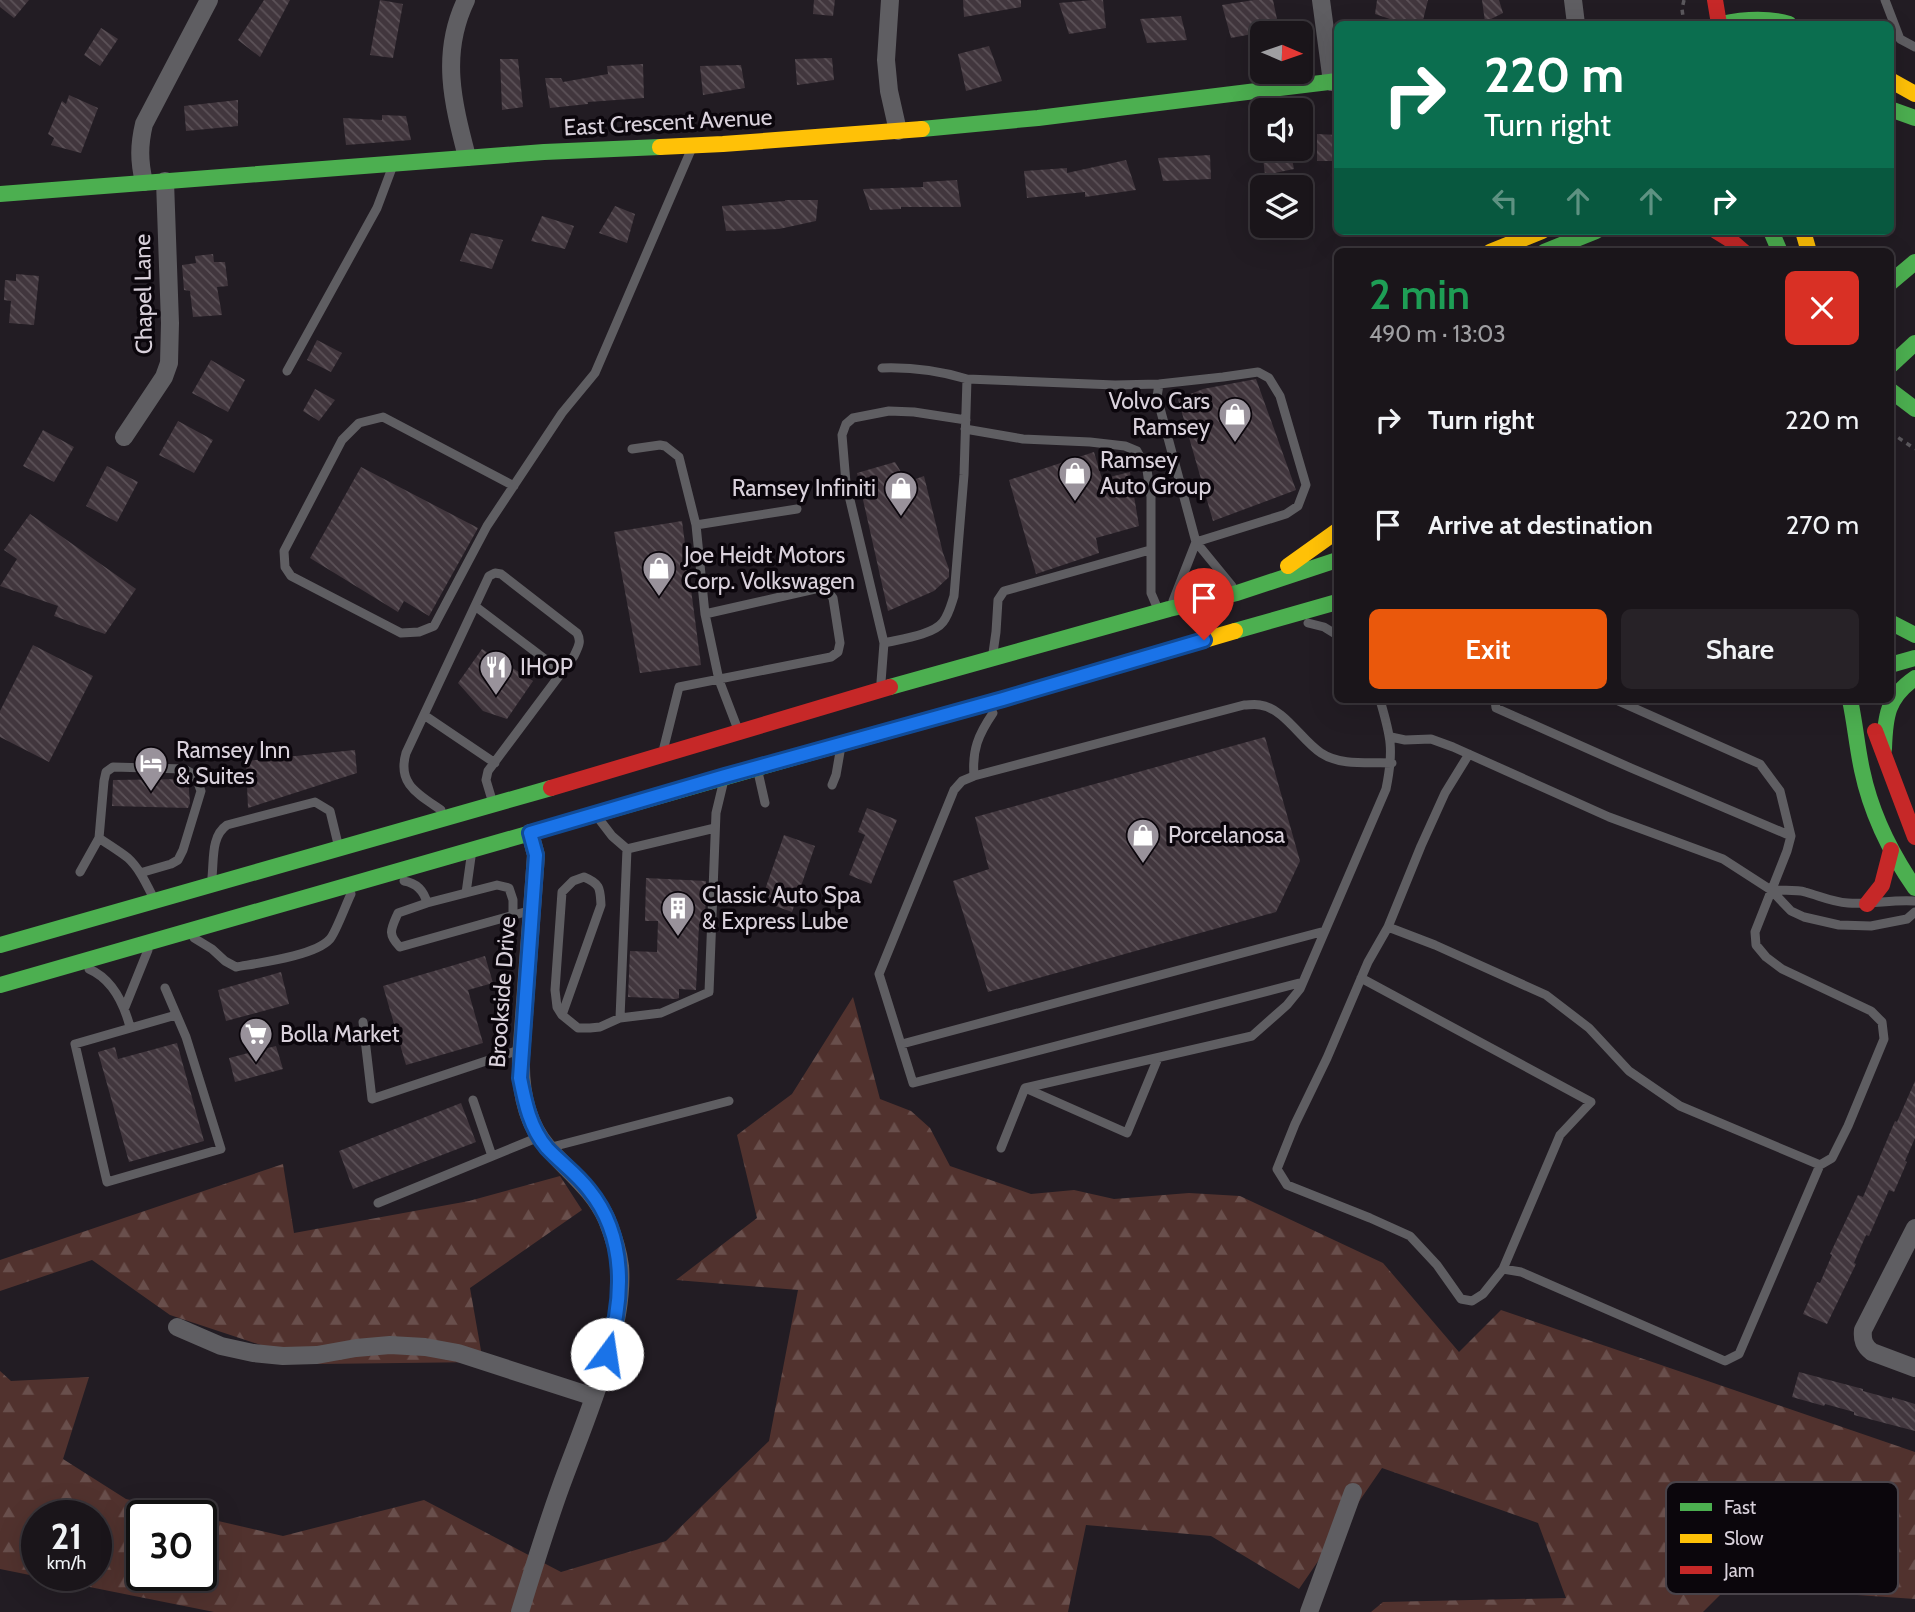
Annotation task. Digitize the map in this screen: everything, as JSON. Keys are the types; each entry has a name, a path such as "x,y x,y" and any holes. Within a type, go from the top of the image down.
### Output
{"main road":[{"path":"1715,0 1719,21"},
{"path":"1736,21 1751,18 1796,18"},
{"name":"East Crescent Avenue","path":"0,194 544,152 898,131 1038,118 1334,81"},
{"path":"1894,82 1915,94"},
{"path":"1894,110 1915,118"},
{"path":"1500,248 1532,235"},
{"path":"1554,248 1586,235"},
{"path":"1722,235 1739,248"},
{"path":"1894,280 1915,262"},
{"path":"1894,349 1915,336"},
{"path":"1894,362 1915,343"},
{"path":"1894,393 1915,409"},
{"path":"1266,582 1334,533"},
{"path":"0,945 494,805 917,679 1164,610 1237,593 1334,562"},
{"path":"0,985 1334,603"},
{"path":"1894,624 1915,635"},
{"path":"1894,664 1915,658"},
{"path":"1894,697 1905,684 1915,678"},
{"path":"1851,703 1864,781 1876,819 1891,850 1915,888"},
{"path":"1884,749 1886,717 1891,703"},
{"path":"1867,707 1915,837"},
{"path":"1867,904 1882,885 1891,850"}],"street":[{"path":"144,182 139,161 139,142 144,124 209,0"},
{"path":"466,0 456,31 451,84 467,158"},
{"path":"890,0 886,60 898,131"},
{"path":"1321,0 1334,75"},
{"path":"1573,0 1576,21"},
{"name":"Chapel Lane","path":"124,437 164,377 169,363 165,181"},
{"name":"Brookside Drive","path":"520,1612 548,1521 594,1397 614,1332 620,1268 616,1245 606,1217 590,1190 543,1143 526,1108 520,1078 536,855 530,833"},
{"path":"1915,1228 1862,1337 1872,1352 1915,1368"},
{"path":"177,1327 221,1346 283,1356 317,1355 390,1345 425,1347 458,1353 594,1397"},
{"path":"1309,1612 1353,1492"}],"lane":[{"path":"1885,0 1893,21"},
{"path":"1894,23 1900,39 1915,47"},
{"path":"514,486 383,417 359,423 342,440 284,551 285,567 291,576 401,633 419,632 433,626 487,526 514,486 562,413 595,373 693,145"},
{"path":"288,371 377,208 393,163"},
{"path":"881,691 884,643 846,483 842,435 846,424 853,418 889,411 914,412 1023,439 1090,442 1125,446 1137,451 1147,470 1151,497 1151,593 1164,610 1196,542 1286,514 1298,506 1306,485 1280,396 1269,377 1258,372 1159,384 1115,385 967,379 899,367 883,368"},
{"path":"884,643 923,634 941,625 954,596 964,475 967,379"},
{"path":"1159,384 1157,397 1196,542 1237,593"},
{"path":"632,449 660,444 679,457 696,525 705,614 719,680 739,732"},
{"path":"696,525 797,509"},
{"path":"991,660 998,600 1003,591 1150,550"},
{"path":"451,817 414,791 404,774 403,763 489,576 502,573 578,633 580,639 579,646 562,672 488,771 486,780 494,805"},
{"path":"662,755 679,687 831,657 838,652 840,643 833,598 826,589 815,589 705,614"},
{"path":"475,606 562,672"},
{"path":"1282,617 1324,627 1334,633"},
{"path":"974,776 974,749 982,729 1003,699"},
{"path":"1025,1088 1252,1036 1287,1005 1300,989 1386,789 1391,762 1391,737 1381,703"},
{"path":"1495,703 1496,708 1791,835"},
{"path":"1503,1269 1521,1272 1726,1361 1739,1354 1820,1165 1832,1158 1884,1039 1882,1021 1871,1011 1782,969 1756,945 1755,932 1791,835 1780,791 1760,764 1623,703"},
{"path":"1303,982 913,1083 879,974 954,790 962,781 974,776 1244,705 1262,705 1275,710 1320,752 1333,759 1391,762"},
{"path":"424,715 495,763"},
{"path":"1391,737 1405,740 1432,739 1609,817 1723,859 1771,891 1791,911 1824,923 1871,926 1907,919 1915,912"},
{"path":"832,785 842,744"},
{"path":"1361,978 1591,1102 1560,1135 1503,1269 1483,1294 1472,1301 1461,1299 1437,1265 1410,1236 1287,1185 1277,1169 1368,962 1388,927 1445,793 1469,754"},
{"path":"80,872 99,838 106,772 113,767 184,769 195,775 201,791 183,850 178,860 171,864 140,873"},
{"path":"757,767 765,803"},
{"path":"562,1014 601,905 600,889 593,881 584,877 573,881 562,892 555,990 557,1007 562,1014 578,1028 590,1028 621,1018 661,1013 709,992 716,813 725,776"},
{"path":"212,885 215,842 219,830 227,825 315,802 330,810 339,849"},
{"path":"596,814 612,836 627,849"},
{"path":"627,849 715,828"},
{"path":"99,838 128,858 156,901"},
{"path":"466,893 470,861 475,849"},
{"path":"621,1018 627,849"},
{"path":"382,876 411,882 424,894 427,903"},
{"path":"184,932 236,967 291,956 314,949 330,939 357,883"},
{"path":"513,915 513,900 509,888 497,885 398,913 390,929 393,940 400,947 532,910"},
{"path":"1771,891 1802,891 1828,900 1867,904 1915,901"},
{"path":"1388,927 1546,995 1589,1028 1629,1071 1680,1106 1820,1165"},
{"path":"902,1044 1325,931"},
{"path":"125,1007 153,941"},
{"path":"74,964 93,970 104,978 125,1007 130,1027"},
{"path":"165,988 186,1037 221,1149 107,1182 75,1044 176,1015"},
{"path":"363,1021 372,1099 522,1049"},
{"path":"1025,1088 1127,1133 1158,1058"},
{"path":"1000,1148 1025,1088"},
{"path":"473,1100 492,1156"},
{"path":"378,1203 492,1156 729,1101"}],"path":[{"path":"1684,0 1684,21"},
{"path":"1894,435 1915,449"}],"green space":[{"path":"853,997 880,1099 911,1111 930,1128 950,1166 1031,1194 1074,1190 1114,1199 1189,1193 1240,1196 1383,1263 1459,1352 1501,1310 1915,1452 1915,1599 1843,1594 1898,1594 1898,1482 1666,1482 1666,1594 1721,1594 1703,1612 1371,1612 1383,1602 1566,1598 1538,1523 1382,1468 1299,1589 1211,1536 1086,1525 1068,1612 214,1612 109,1591 112,1591 112,1500 21,1500 21,1573 0,1569 0,1371 11,1381 89,1377 63,1459 130,1500 126,1500 126,1591 217,1591 217,1521 283,1536 424,1500 561,1572 666,1541 769,1441 798,1290 676,1280 757,1218 737,1135 792,1094"},
{"path":"283,1164 294,1233 469,1201 560,1176 582,1210 470,1288 483,1362 318,1364 170,1315 92,1260 0,1291 0,1260"}],"building":[{"path":"0,0 29,0 14,18 0,7"},
{"path":"264,0 290,0 260,57 238,40"},
{"path":"380,0 403,4 393,58 370,55"},
{"path":"814,0 835,0 833,16 813,14"},
{"path":"963,0 1021,0 1021,7 964,17"},
{"path":"1103,0 1106,28 1069,34 1059,3"},
{"path":"1273,0 1277,21 1250,21 1250,34 1231,38 1222,5"},
{"path":"1377,0 1428,0 1423,21 1396,21 1375,14"},
{"path":"1482,0 1499,0 1503,13 1485,21"},
{"path":"1181,16 1187,40 1147,43 1140,19"},
{"path":"101,28 118,39 100,66 84,55"},
{"path":"989,46 1002,81 966,91 958,54"},
{"path":"832,58 834,80 797,85 795,59"},
{"path":"500,59 518,59 523,107 502,110"},
{"path":"643,64 644,98 550,108 545,78 561,78 563,82 608,74 607,66"},
{"path":"741,65 745,88 703,95 700,66"},
{"path":"69,95 98,108 81,153 51,145 54,138 48,134 62,101 66,104"},
{"path":"238,100 238,126 186,131 184,106"},
{"path":"382,115 406,116 411,140 346,145 343,118 382,120"},
{"path":"1317,134 1334,135 1334,161 1317,161"},
{"path":"1210,155 1211,179 1163,181 1158,158"},
{"path":"1126,160 1136,190 1085,197 1085,192 1027,198 1024,171 1067,168 1067,173"},
{"path":"1263,161 1292,161 1294,169 1265,175"},
{"path":"957,180 961,207 870,210 863,189 923,187 923,182"},
{"path":"818,200 816,221 779,229 726,231 722,206"},
{"path":"615,206 635,214 627,243 599,233"},
{"path":"542,216 574,226 565,249 531,241"},
{"path":"471,233 503,240 492,269 460,261"},
{"path":"213,254 214,262 225,262 228,286 217,287 222,315 193,317 190,291 184,290 182,265 196,263 195,256"},
{"path":"16,274 39,276 34,325 9,323 11,301 4,300 5,280 16,281"},
{"path":"317,340 342,353 331,372 307,360"},
{"path":"211,360 245,380 228,412 192,393"},
{"name":"Volvo Cars Ramsey","path":"1256,379 1296,490 1213,521 1178,399 1203,389"},
{"path":"315,389 335,400 319,421 303,411"},
{"path":"178,421 213,440 194,473 159,455"},
{"path":"43,430 74,447 54,482 23,466"},
{"name":"Ramsey Auto Group","path":"1094,452 1102,479 1130,472 1139,526 1096,538 1099,553 1036,574 1009,480"},
{"name":"Ramsey Infiniti","path":"895,462 907,482 924,476 949,577 934,591 888,611 857,473"},
{"path":"107,466 138,482 117,522 86,506"},
{"path":"361,467 478,528 429,616 404,601 398,612 310,558"},
{"path":"30,514 136,589 105,634 54,616 58,606 0,586 17,559 4,550"},
{"name":"Joe Heidt Motors Corp. Volkswagen","path":"682,521 701,665 640,673 614,532"},
{"path":"33,645 93,676 49,762 0,737 0,711"},
{"name":"IHOP","path":"482,649 533,681 507,719 483,711 458,683"},
{"name":"Porcelanosa","path":"1265,737 1300,861 1276,912 988,992 953,881 989,869 975,817"},
{"path":"355,750 357,773 248,808 246,761"},
{"name":"Ramsey Inn & Suites","path":"188,779 188,808 112,806 113,780"},
{"path":"867,808 897,820 871,884 849,875 865,835 858,832"},
{"path":"784,835 815,846 792,912 761,901"},
{"name":"Classic Auto Spa & Express Lube","path":"646,878 706,881 705,924 699,924 696,990 679,989 679,998 676,999 628,997 630,951 657,952 658,921 645,921"},
{"path":"485,956 493,983 468,990 483,1043 406,1065 383,986"},
{"path":"281,972 289,1004 226,1021 218,990"},
{"path":"177,1043 204,1141 129,1162 98,1052 115,1047 118,1059"},
{"name":"Bolla Market","path":"276,1046 283,1069 235,1082 229,1058"},
{"path":"1915,1081 1915,1138 1894,1192 1889,1190 1869,1236 1866,1235 1854,1263 1856,1264 1827,1324 1803,1314 1817,1282 1820,1283 1832,1255 1830,1254 1858,1195 1863,1197"},
{"path":"461,1103 476,1142 353,1189 339,1151"},
{"path":"1799,1372 1915,1404 1915,1431 1792,1397"}],"traffic: fast":[{"path":"1738,21 1776,21"},
{"path":"922,129 1038,118 1334,81"},
{"path":"1894,110 1915,118"},
{"path":"0,194 544,152 660,147"},
{"path":"1554,248 1586,235"},
{"path":"1773,235 1778,248"},
{"path":"1894,280 1915,262"},
{"path":"1894,362 1915,343"},
{"path":"1894,393 1915,409"},
{"path":"890,687 1169,609 1237,593 1334,561"},
{"path":"1235,631 1334,603"},
{"path":"1894,624 1915,635"},
{"path":"1894,664 1915,658"},
{"path":"1894,699 1915,678"},
{"path":"1851,703 1862,770 1876,817 1897,860 1915,888"},
{"path":"1884,749 1885,727 1892,703"},
{"path":"0,985 817,751"},
{"path":"0,945 551,788"}],"traffic: slow":[{"path":"1894,82 1915,94"},
{"path":"660,147 922,129"},
{"path":"1500,248 1532,235"},
{"path":"1804,235 1808,248"},
{"path":"1288,566 1334,533"},
{"path":"817,751 1235,631"}],"traffic: jam":[{"path":"1715,0 1718,21"},
{"path":"1722,235 1739,248"},
{"path":"551,788 890,687"},
{"path":"1875,731 1915,837"},
{"path":"1867,904 1882,885 1891,850"}],"place":[{"name":"Volvo Cars Ramsey","path":"1235,444"},
{"name":"Ramsey Auto Group","path":"1075,503"},
{"name":"Ramsey Infiniti","path":"901,518"},
{"name":"Joe Heidt Motors Corp. Volkswagen","path":"659,598"},
{"name":"IHOP","path":"496,697"},
{"name":"Ramsey Inn & Suites","path":"151,793"},
{"name":"Porcelanosa","path":"1143,865"},
{"name":"Classic Auto Spa & Express Lube","path":"678,938"},
{"name":"Bolla Market","path":"256,1064"}],"route":[{"path":"607,1354 619,1300 620,1268 616,1245 606,1217 590,1190 539,1137 526,1108 520,1078 536,855 530,833 1204,640"}]}
